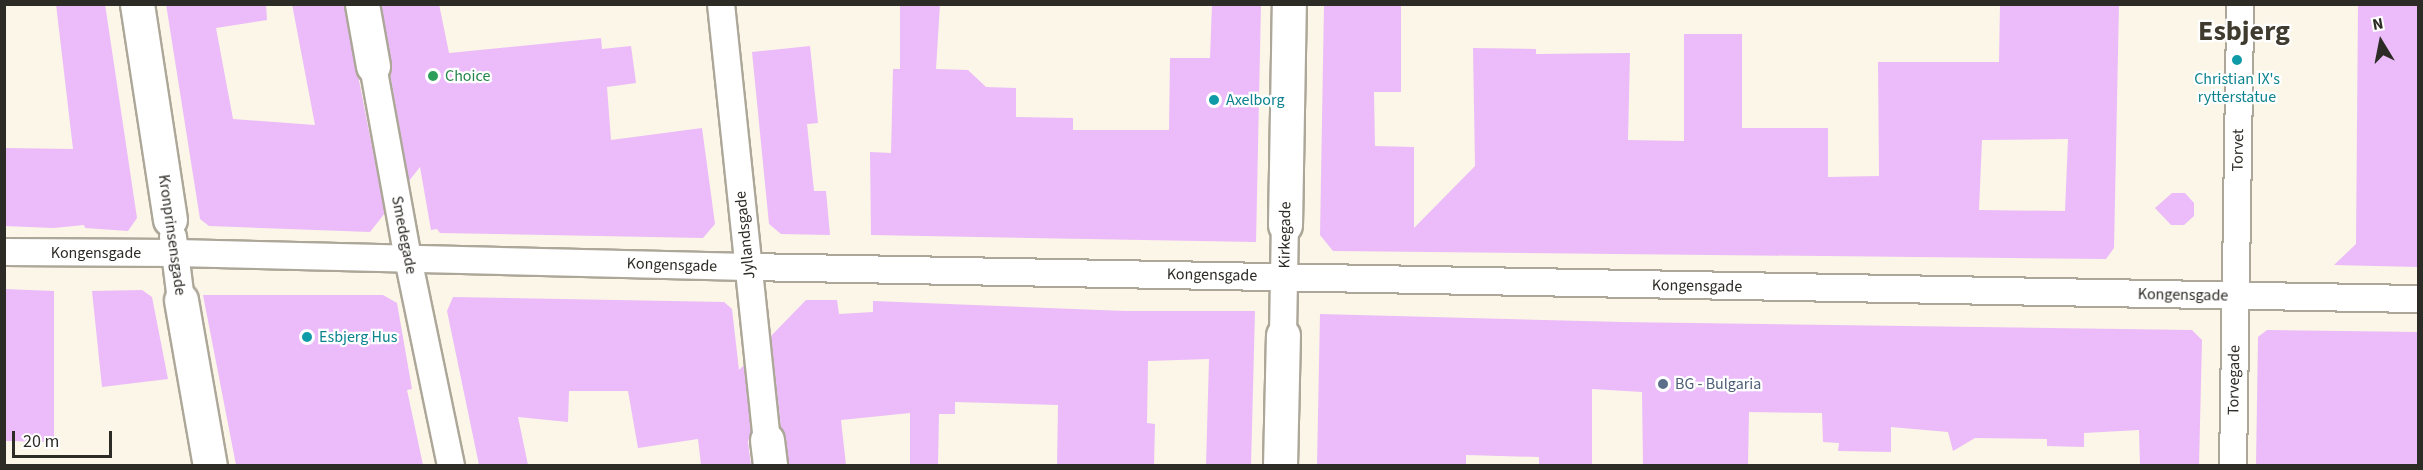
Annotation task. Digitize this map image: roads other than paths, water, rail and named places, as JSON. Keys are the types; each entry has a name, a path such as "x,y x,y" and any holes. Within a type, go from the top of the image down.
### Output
{"street":[{"name":"Kronprinsensgade","path":"137,4 176,253 181,300 210,465"},
{"name":"Smedegade","path":"362,4 408,258 451,465"},
{"name":"Jyllandsgade","path":"721,4 768,453"},
{"name":"Kirkegade","path":"1280,465 1289,4"},
{"name":"Torvet","path":"2236,295 2240,4"},
{"name":"Kongensgade","path":"4,252 176,253 748,267 2418,299"},
{"name":"Torvegade","path":"2232,465 2236,295"}],"place":[{"name":"Christian IX's rytterstatue","path":"2237,60"},
{"name":"Choice","path":"433,76"},
{"name":"Axelborg","path":"1214,100"},
{"name":"Esbjerg Hus","path":"307,337"},
{"name":"BG - Bulgaria","path":"1663,384"}],"district":[{"name":"Esbjerg","path":"2244,31"}]}
